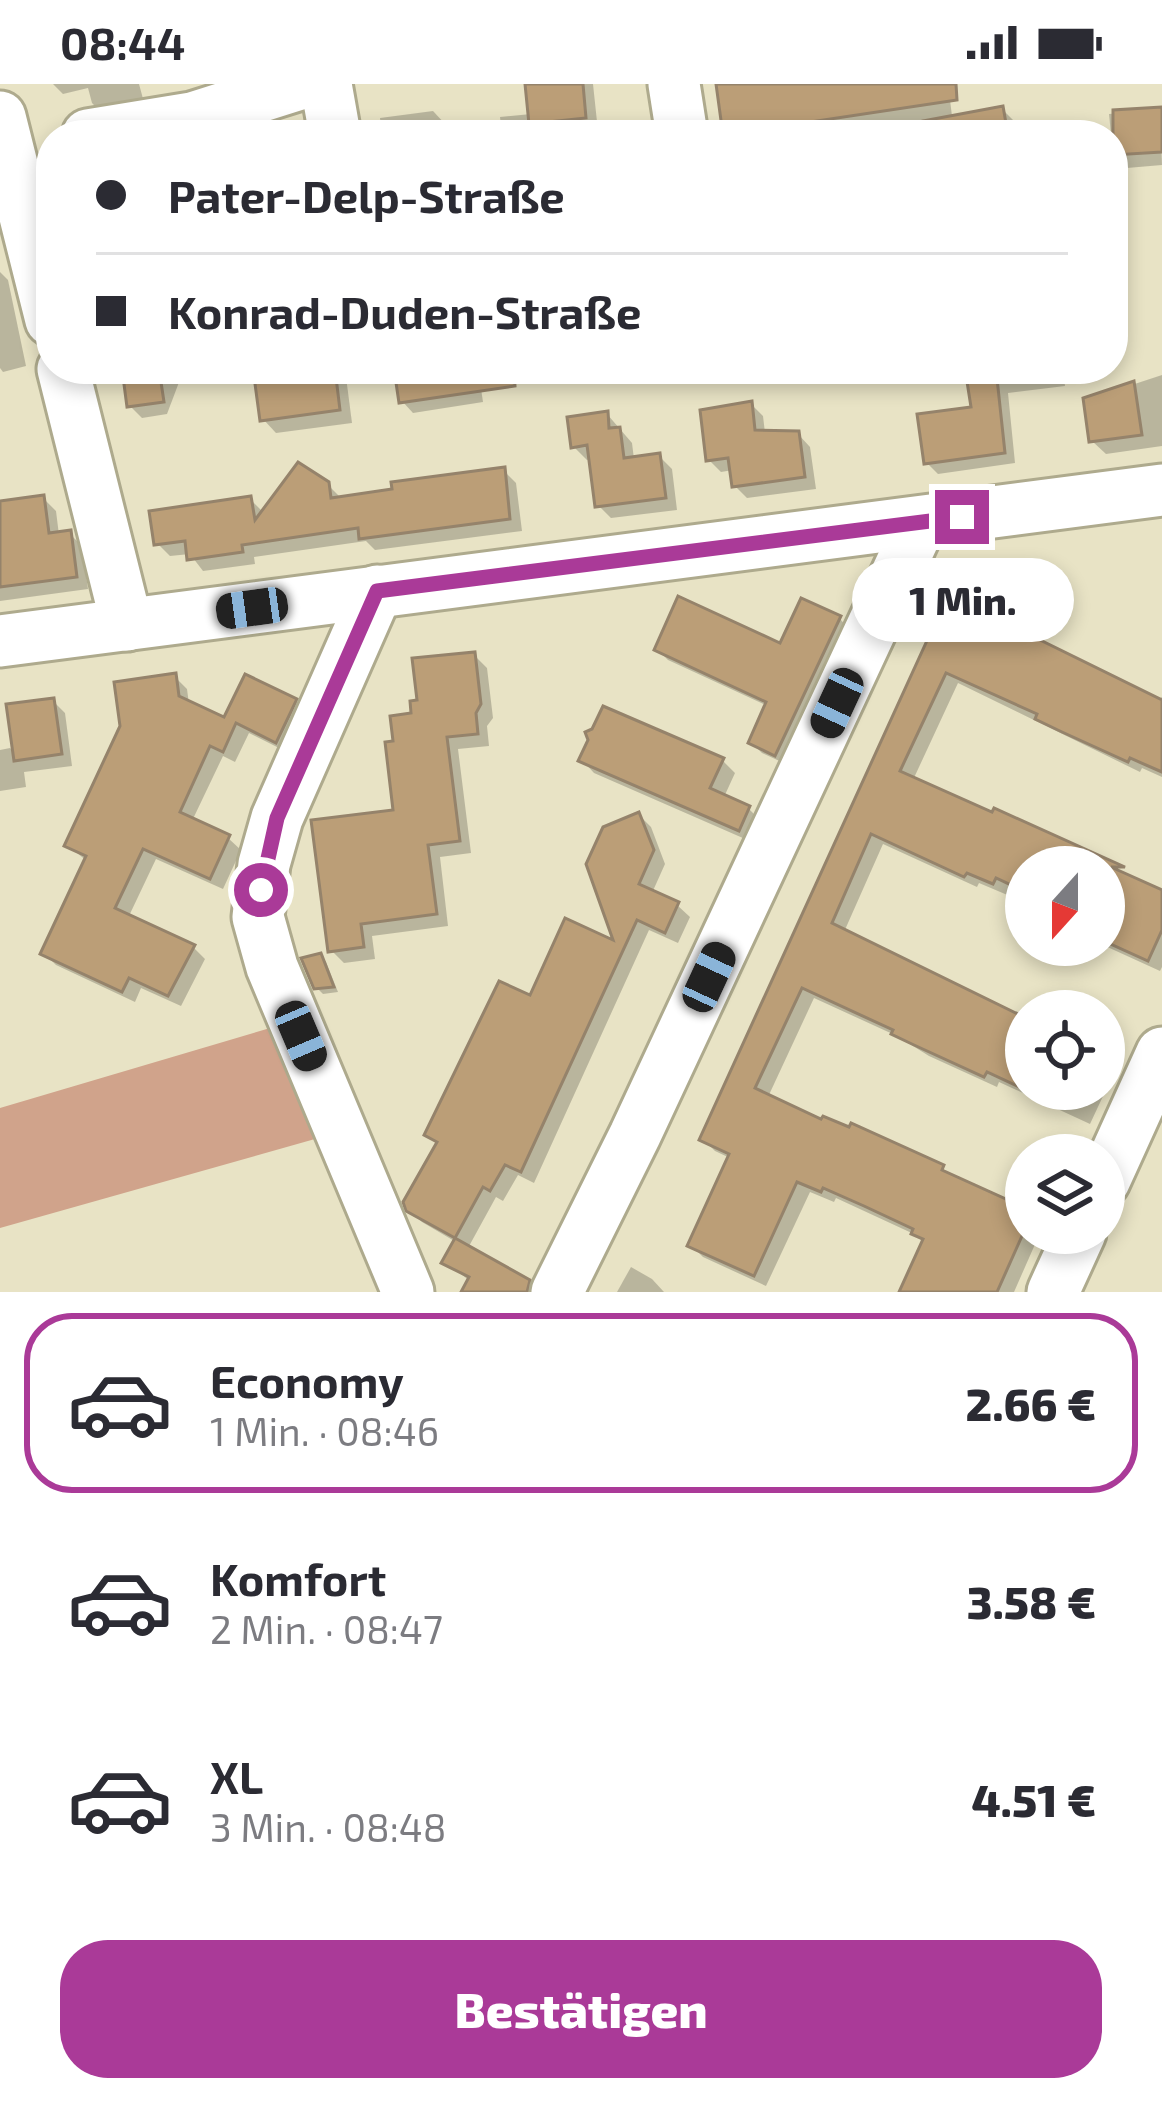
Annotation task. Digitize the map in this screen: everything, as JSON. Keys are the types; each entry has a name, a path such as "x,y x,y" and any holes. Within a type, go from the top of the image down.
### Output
{"street":[{"path":"180,120 300,84"},
{"path":"326,84 332,120"},
{"path":"674,84 680,120"},
{"path":"15,139 36,245"},
{"path":"67,384 127,625"},
{"path":"0,641 1162,490"},
{"path":"557,1292 921,522"},
{"path":"377,591 277,818 264,864 258,917 272,967 408,1292"},
{"path":"1125,1134 1162,1052"},
{"path":"1053,1292 1070,1254"}],"shaded area":[{"path":"277,1026 322,1137 0,1228 0,1108"}],"building":[{"path":"525,84 583,84 586,118 529,120"},
{"path":"716,84 956,84 957,100 823,120 721,120"},
{"path":"1003,106 1005,120 928,120"},
{"path":"1162,107 1162,152 1128,154 1128,120 1113,120 1113,110"},
{"path":"1134,381 1142,435 1089,442 1083,398"},
{"path":"124,384 161,384 164,402 127,407"},
{"path":"255,384 337,384 340,410 260,421"},
{"path":"396,384 515,384 515,386 399,403"},
{"path":"967,384 998,384 1005,453 924,464 917,414 971,407"},
{"path":"752,401 755,430 799,431 805,477 732,487 728,458 706,461 700,410"},
{"path":"608,411 609,428 620,427 624,458 660,453 666,498 595,507 587,445 571,448 567,417"},
{"path":"298,462 329,482 331,498 392,489 391,482 505,467 510,519 359,539 358,528 242,545 243,552 187,560 185,541 154,545 149,511 251,496 255,520"},
{"path":"44,495 49,533 71,530 77,577 0,587 0,501"},
{"path":"678,596 780,643 801,598 841,616 775,756 748,743 766,702 654,650"},
{"path":"975,608 1162,700 1162,772 1062,732 1035,719 1037,714 946,673 900,771 1078,846 1005,846 1005,882 996,878 993,884 967,873 964,877 871,834 832,923 1005,1008 1005,1080 987,1072 984,1077 802,988 755,1088 821,1119 849,1127 851,1123 1005,1199 1005,1254 1014,1254 997,1292 899,1292 923,1239 911,1234 913,1229 864,1206 797,1182 754,1276 687,1246 729,1154 699,1140 941,610 968,622"},
{"path":"475,652 481,704 476,713 478,734 447,737 460,841 428,845 437,914 361,924 364,947 328,952 311,820 393,810 385,742 393,741 390,716 411,713 410,701 417,700 412,658"},
{"path":"176,673 179,696 224,717 245,674 297,699 276,743 236,723 223,752 210,746 180,812 230,835 210,879 143,849 115,908 195,945 168,996 129,978 122,992 40,954 86,856 64,846 120,726 114,682"},
{"path":"54,698 62,754 14,761 6,704"},
{"path":"603,706 724,758 710,788 750,806 739,831 578,761 588,740 585,732 592,729"},
{"path":"639,812 654,850 639,884 679,902 665,933 637,920 521,1172 505,1165 490,1191 483,1187 455,1238 406,1211 403,1202 437,1142 424,1135 499,981 530,995 565,918 613,940 586,864 603,827"},
{"path":"1125,873 1162,890 1162,930 1148,961 1125,951"},
{"path":"321,953 334,987 314,989 301,958"},
{"path":"455,1238 530,1280 527,1292 461,1292 469,1277 441,1263"}],"route":[{"path":"261,890 277,818 377,591 962,517"}]}
